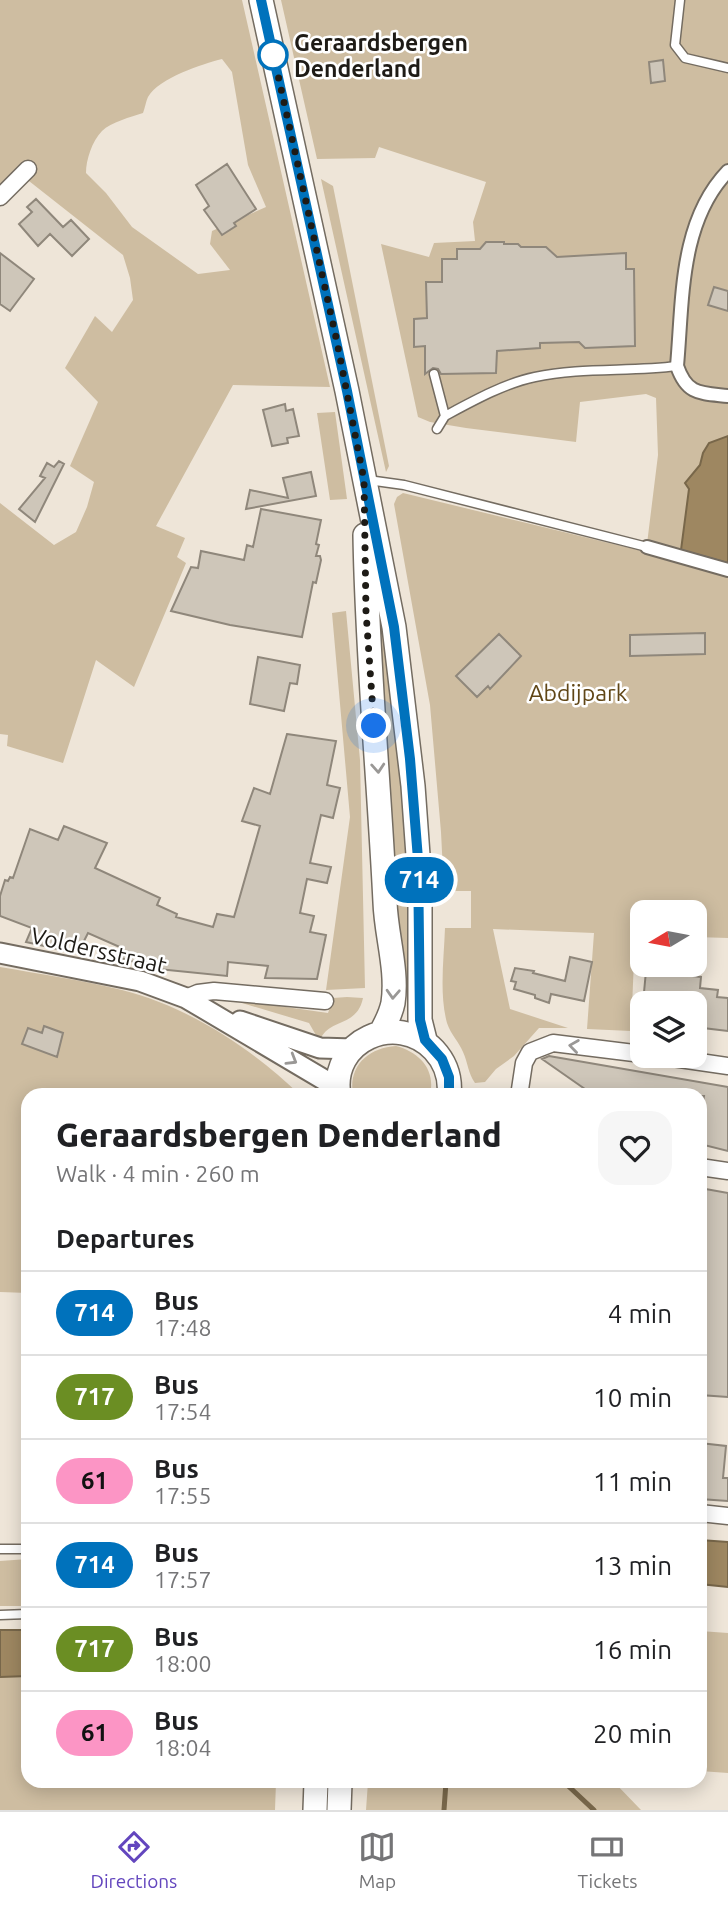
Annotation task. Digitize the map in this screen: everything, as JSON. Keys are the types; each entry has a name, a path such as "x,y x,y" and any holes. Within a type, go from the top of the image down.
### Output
{"main road":[{"path":"261,0 339,351 391,611 413,786 420,883 420,1020 425,1040"},
{"path":"364,480 366,608 382,824 385,906 393,980 393,1006 381,1032"},
{"path":"366,608 371,598 378,596 386,600 391,611"},
{"path":"339,1088 344,1062 353,1049 362,1041 381,1032 408,1033 425,1040 442,1059 449,1077 449,1088"},
{"path":"315,1810 316,1788"},
{"path":"340,1788 340,1810"}],"street":[{"path":"0,197 29,169"},
{"path":"728,171 703,206 687,253 677,366 682,380 691,390 728,396"},
{"path":"648,547 728,570"},
{"name":"Voldersstraat","path":"0,953 140,981 186,998 332,1088"},
{"name":"Voldersstraat","path":"186,998 214,991 325,1001"},
{"name":"Voldersstraat","path":"212,1013 320,1048 353,1049"},
{"path":"520,1088 524,1063 530,1052 553,1043 630,1053"},
{"path":"707,1063 728,1066"},
{"path":"707,1168 728,1171"},
{"path":"707,1514 728,1516"}],"lane":[{"path":"680,0 675,45 685,58 728,68"},
{"path":"437,429 445,416 531,377 562,372 646,370 677,366"},
{"path":"434,374 445,416"},
{"path":"364,480 404,485 648,547"},
{"path":"0,1549 21,1549"},
{"path":"0,1615 21,1615"}],"green space":[{"path":"0,0 242,0 330,387 233,385 156,526 185,538 177,557 186,563 134,687 96,660 63,763 7,746 8,735 0,734 0,503 54,545 76,532 94,482 70,466 98,402 65,368 95,316 112,332 133,300 123,255 15,170 0,184","holes":["222,59 232,72 248,165 266,207 212,231 210,244 230,270 198,274 132,227 106,193 86,173 87,162 98,135 116,122 143,113 148,97 161,84 193,68"]},
{"name":"Abdijpark","path":"281,0 728,0 728,938 707,937 707,900 630,900 630,977 633,977 633,991 630,991 630,1031 587,1029 594,933 493,929 510,1009 568,1028 539,1028 514,1056 496,1069 485,1082 475,1083 449,1027 443,1000 445,928 471,928 471,891 444,891 430,705 394,504 397,497 403,493 646,552 658,455 656,398 646,394 580,402 576,442 466,428 430,422 418,417 381,244 429,257 434,243 475,241 473,222 486,182 379,147 375,158 317,159"},
{"path":"321,179 333,186 389,466 386,472"},
{"path":"335,412 347,499 330,500 317,413"},
{"path":"376,607 381,607 414,870 412,991 400,993"},
{"path":"346,611 360,760 365,988 326,990 350,817 332,613"},
{"path":"0,967 107,986 171,1007 218,1031 262,1061 293,1088 21,1088 21,1293 0,1292"},
{"path":"333,998 363,998 360,1007 350,1018 331,1027 321,1038 317,1037 309,1023 242,1003 243,1001 328,1013"},
{"path":"396,1046 418,1057 428,1070 431,1088 352,1088 354,1075 362,1060 386,1047"},
{"path":"21,1560 21,1606 0,1606 0,1561"},
{"path":"707,1632 728,1633 728,1773 707,1772"},
{"path":"21,1676 21,1788 276,1788 275,1810 0,1810 0,1677"},
{"path":"368,1788 620,1788 641,1810 366,1810"}],"shaded area":[{"path":"728,436 728,563 681,550 689,489 685,483 700,465 709,443"},
{"path":"707,1540 728,1542 728,1587 707,1585"},
{"path":"0,1630 21,1630 21,1676 0,1677"}],"building":[{"path":"663,60 665,81 651,83 649,62"},
{"path":"227,164 256,209 234,223 236,226 222,235 204,210 209,206 196,185"},
{"path":"36,199 63,227 71,220 89,239 72,256 50,234 38,246 19,224 32,212 27,207"},
{"path":"486,242 546,247 557,257 626,253 626,269 634,269 635,346 585,348 579,342 540,343 540,348 497,351 496,373 441,374 438,369 433,368 425,374 425,346 414,347 414,319 427,318 426,282 442,282 442,259 457,259 457,249 480,249"},
{"path":"0,253 34,279 10,311 0,304"},
{"path":"714,287 728,291 728,311 708,305"},
{"path":"285,404 286,411 293,409 299,436 287,438 288,443 272,446 263,410"},
{"path":"59,461 64,464 35,522 19,509 45,478 40,476 47,463 54,467"},
{"path":"311,472 316,496 246,509 250,490 288,498 283,478"},
{"path":"261,509 321,520 316,556 320,556 321,560 316,583 313,582 302,637 230,625 171,611 191,567 198,568 201,551 244,560 247,545 253,547"},
{"path":"705,633 705,654 630,656 630,635"},
{"path":"499,634 521,656 490,689 488,686 477,697 456,676"},
{"path":"258,657 300,665 297,684 290,683 284,711 250,704"},
{"path":"287,734 336,741 327,785 340,788 333,818 321,815 310,863 331,867 327,883 307,879 300,913 314,916 310,932 326,935 317,979 265,978 268,966 228,962 227,976 158,969 117,957 122,948 88,933 82,945 67,940 63,950 26,942 32,928 0,916 0,896 5,880 13,878 30,829 58,840 64,826 107,843 95,868 160,898 157,905 177,914 176,917 213,927 217,914 234,917 260,826 242,821 254,788 270,794"},
{"path":"570,957 592,962 584,1001 551,994 549,1003 535,998 535,995 514,989 516,982 511,981 515,968 565,981"},
{"path":"645,977 701,977 700,988 718,990 717,997 728,998 728,1031 707,1028 707,991 644,991"},
{"path":"44,1026 63,1033 57,1057 22,1044 28,1028 42,1033"},
{"path":"549,1056 728,1087 728,1151 707,1146 707,1088 584,1088 542,1059"},
{"path":"707,1189 728,1193 728,1397 707,1396"},
{"path":"707,1444 726,1446 723,1478 728,1478 728,1501 707,1500"}],"waterway":[{"path":"444,1810 446,1788"},
{"path":"570,1788 594,1810"}],"bus line":[{"name":"714","path":"261,0 347,391 394,627 405,706 420,883 420,1020 425,1040 442,1059 450,1088"}],"place":[{"name":"Geraardsbergen Denderland","path":"273,55"}],"route":[{"path":"273,55 272,48 337,342 364,480 366,612 374,726"}]}
